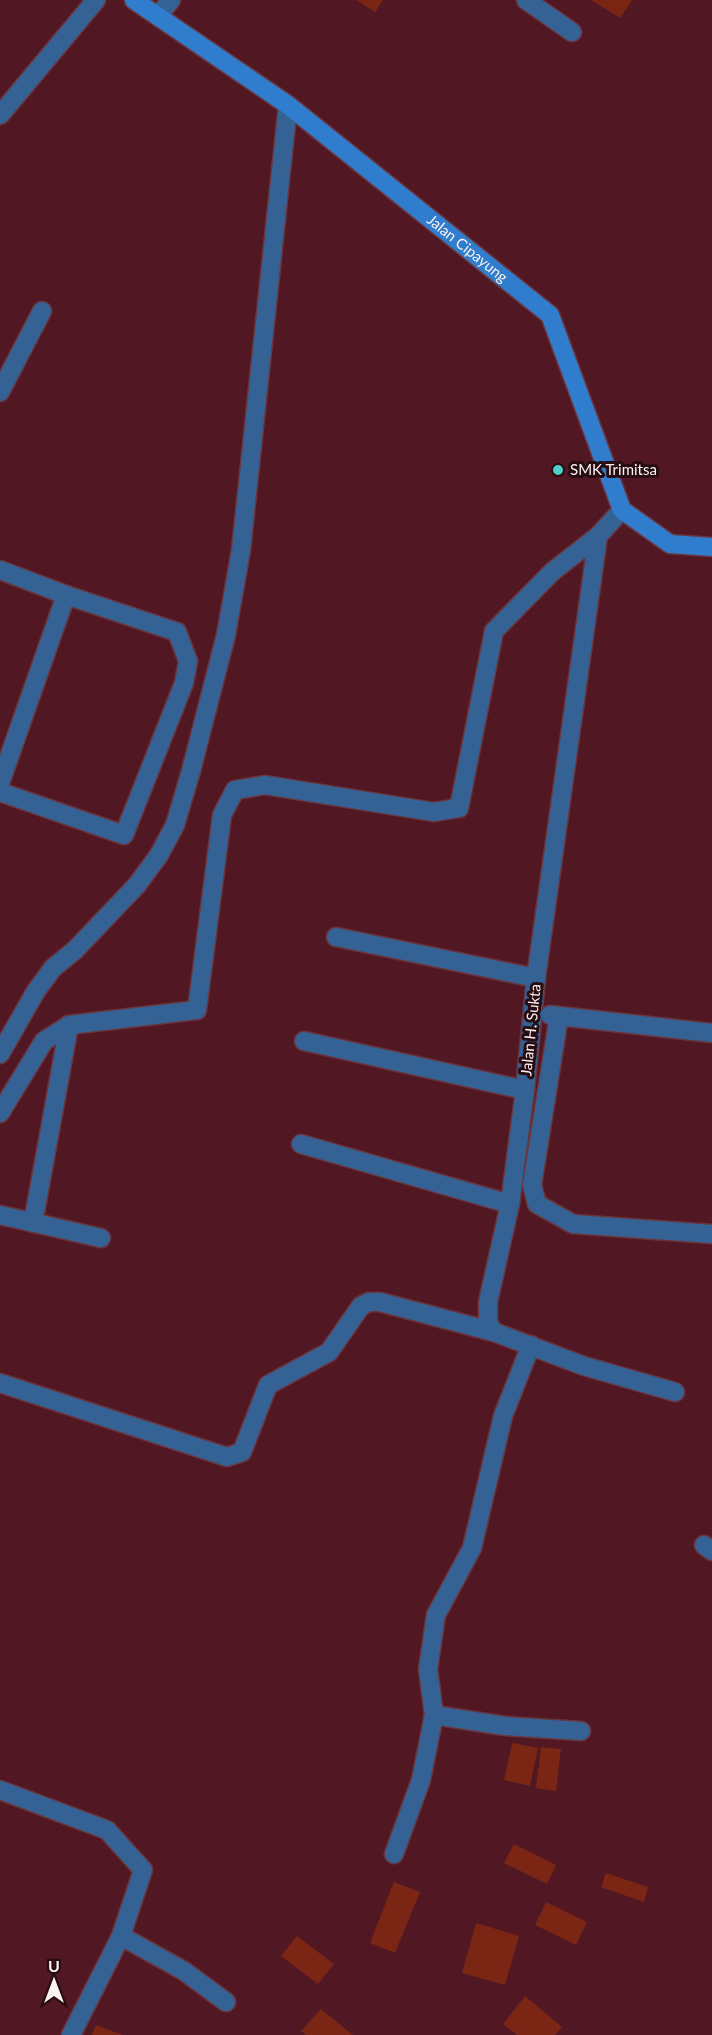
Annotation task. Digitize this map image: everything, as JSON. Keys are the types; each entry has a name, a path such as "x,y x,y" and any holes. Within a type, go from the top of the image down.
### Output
{"main road":[{"name":"Jalan Cipayung","path":"134,0 288,105 550,315 622,510"},
{"path":"622,510 670,544 712,547"}],"street":[{"path":"0,115 96,0"},
{"path":"158,16 171,0"},
{"path":"526,0 572,32"},
{"path":"0,1054 36,991 53,968 75,950 137,885 159,855 179,814 226,635 241,550 288,105"},
{"path":"0,392 42,311"},
{"path":"0,1113 44,1041 69,1025 197,1010 222,815 235,790 265,785 434,812 459,808 494,631 552,572 598,536 622,510"},
{"name":"Jalan H. Sukta","path":"494,1332 488,1323 488,1302 510,1204 525,1090 536,978 598,536"},
{"path":"0,570 177,632 188,661 184,683 124,835 0,792"},
{"path":"0,783 66,595"},
{"path":"336,937 536,978"},
{"path":"533,1012 712,1033"},
{"path":"559,1016 532,1185 537,1204 573,1224 712,1234"},
{"path":"33,1223 69,1025"},
{"path":"304,1041 525,1090"},
{"path":"302,1144 510,1204"},
{"path":"0,1215 101,1238"},
{"path":"0,1383 226,1457 242,1452 268,1385 329,1352 361,1306 369,1302 380,1302 494,1332 584,1366 675,1392"},
{"path":"394,1854 421,1780 434,1715 428,1669 436,1615 472,1548 503,1416 531,1345"},
{"path":"434,1715 505,1726 581,1731"},
{"path":"0,1790 107,1830 143,1870 121,1936 71,2035"},
{"path":"121,1936 184,1971 226,2002"}],"building":[{"path":"356,0 383,0 375,12"},
{"path":"591,0 632,0 620,18"},
{"path":"512,1743 538,1748 530,1786 504,1780"},
{"path":"541,1747 561,1749 556,1791 536,1788"},
{"path":"514,1844 556,1865 547,1884 504,1863"},
{"path":"606,1873 648,1887 644,1902 601,1887"},
{"path":"394,1882 420,1892 395,1953 370,1943"},
{"path":"546,1902 587,1922 576,1945 535,1925"},
{"path":"476,1923 519,1936 505,1985 462,1973"},
{"path":"297,1936 334,1964 318,1984 281,1956"},
{"path":"525,1996 562,2027 555,2035 517,2035 503,2024"},
{"path":"321,2009 353,2035 306,2035 301,2031"},
{"path":"96,2025 123,2035 92,2035"}],"place":[{"name":"SMK Trimitsa","path":"558,470"}]}
